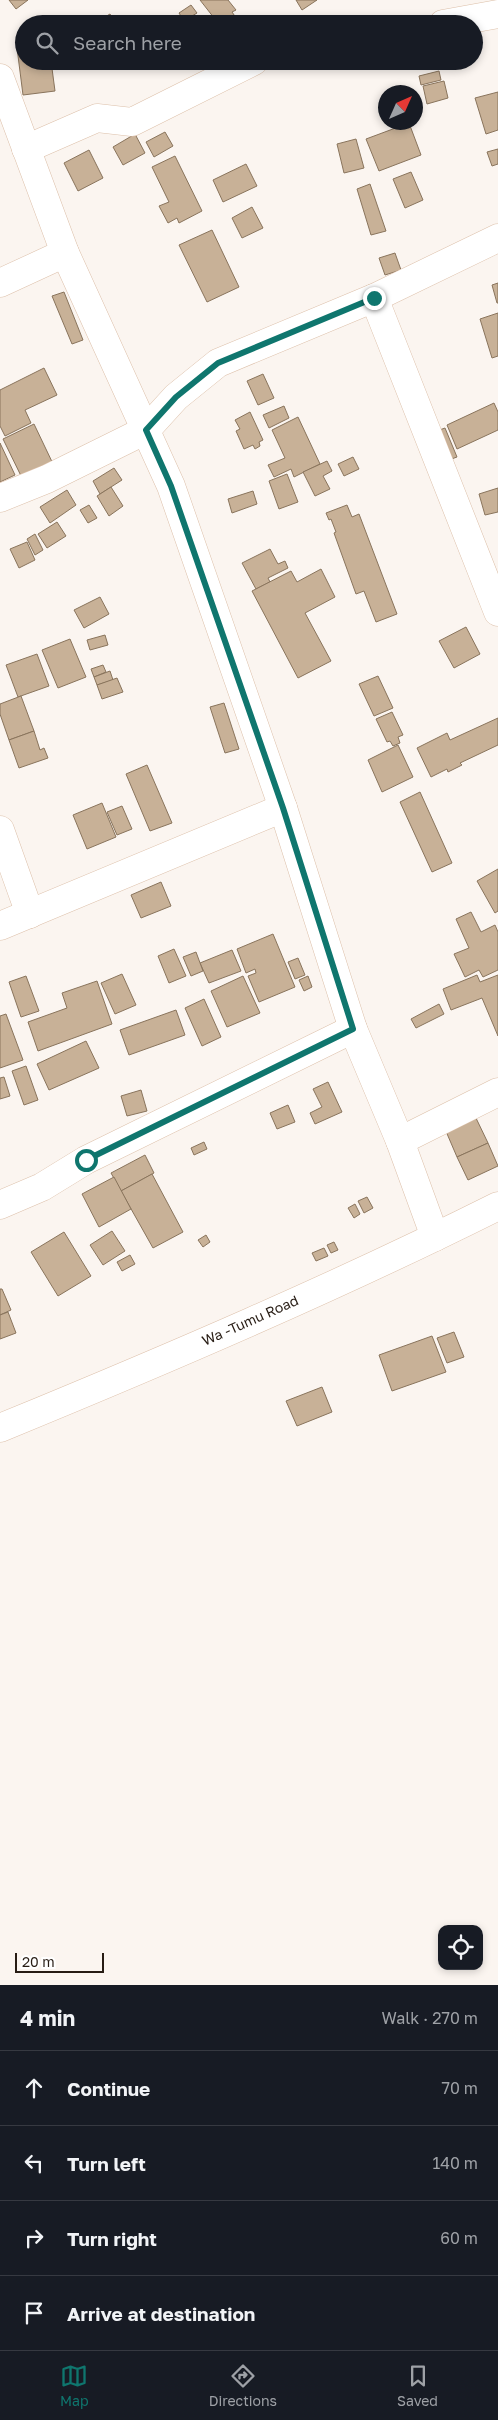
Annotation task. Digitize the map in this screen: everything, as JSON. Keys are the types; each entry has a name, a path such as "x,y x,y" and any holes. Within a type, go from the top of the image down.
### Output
{"main road":[{"path":"483,17 498,14"},
{"path":"26,149 97,118 132,122 236,70"},
{"path":"0,78 65,253 171,486 283,808 353,1029 400,1141 435,1237"},
{"path":"0,498 146,430 176,397 218,363 374,298 498,238"},
{"path":"0,284 65,253"},
{"path":"374,298 498,612"},
{"path":"0,926 283,808"},
{"path":"0,830 30,914"},
{"path":"0,1205 42,1187 86,1160 353,1029"},
{"path":"400,1141 498,1092"},
{"name":"Wa -Tumu Road","path":"0,1428 114,1381 435,1237 498,1206"}],"building":[{"path":"9,0 28,0 16,9"},
{"path":"200,0 228,0 236,10 232,12 234,15 212,15"},
{"path":"296,0 317,0 302,10"},
{"path":"191,5 197,13 194,15 180,15 179,13"},
{"path":"20,70 52,70 55,91 23,95"},
{"path":"439,71 441,80 421,85 419,76"},
{"path":"444,81 448,98 427,104 423,86"},
{"path":"498,92 498,130 486,134 475,98"},
{"path":"390,130 412,130 421,155 379,171 366,139"},
{"path":"165,132 173,146 154,157 146,142"},
{"path":"135,134 145,153 123,165 113,147"},
{"path":"356,139 364,168 344,173 337,144"},
{"path":"498,149 498,164 492,166 487,152"},
{"path":"89,150 103,178 78,191 64,163"},
{"path":"175,156 202,211 179,223 177,218 168,223 159,206 169,202 152,167"},
{"path":"246,164 257,186 223,202 213,180"},
{"path":"411,172 423,200 405,208 393,179"},
{"path":"370,184 386,231 371,235 357,189"},
{"path":"252,207 263,228 242,238 232,218"},
{"path":"212,230 239,287 207,302 179,245"},
{"path":"395,253 401,270 385,275 379,258"},
{"path":"498,283 498,303 497,303 492,285"},
{"path":"64,292 83,340 72,344 52,296"},
{"path":"498,313 498,356 492,358 480,319"},
{"path":"44,368 57,395 25,410 31,423 5,436 0,426 0,390"},
{"path":"263,374 274,398 258,405 247,381"},
{"path":"494,403 498,412 498,430 457,449 447,425"},
{"path":"284,406 289,418 269,428 263,415"},
{"path":"250,412 263,440 259,442 260,446 255,449 253,445 244,449 236,431 240,429 235,420"},
{"path":"298,417 320,464 294,477 291,469 274,477 268,465 285,458 272,430"},
{"path":"34,424 55,468 24,482 3,439"},
{"path":"445,428 457,457 446,461 434,432"},
{"path":"0,443 15,475 0,482"},
{"path":"353,457 359,469 344,476 338,464"},
{"path":"327,461 332,471 323,476 330,489 315,496 303,472"},
{"path":"114,468 122,480 100,494 93,481"},
{"path":"287,474 298,502 279,509 269,481"},
{"path":"111,487 123,506 109,516 97,496"},
{"path":"498,488 498,512 485,515 479,494"},
{"path":"67,490 76,505 50,523 40,507"},
{"path":"253,491 257,504 232,513 228,499"},
{"path":"89,505 97,518 88,523 80,510"},
{"path":"347,505 352,517 359,514 397,614 376,622 364,591 356,594 334,533 336,532 331,519 329,520 326,513"},
{"path":"57,522 66,536 47,548 38,534"},
{"path":"35,534 43,550 35,555 27,539"},
{"path":"27,542 35,560 19,568 10,549"},
{"path":"270,549 278,564 285,561 288,568 268,578 270,582 256,589 242,563"},
{"path":"321,569 335,597 305,613 331,661 298,678 252,591 291,571 297,582"},
{"path":"100,597 109,614 84,628 74,610"},
{"path":"466,627 480,654 454,668 439,641"},
{"path":"105,635 108,645 90,650 87,640"},
{"path":"70,639 86,677 58,688 42,650"},
{"path":"37,654 49,686 18,697 6,665"},
{"path":"103,665 106,672 94,677 91,669"},
{"path":"110,671 113,680 97,685 94,677"},
{"path":"378,676 393,708 374,716 359,684"},
{"path":"117,678 123,692 102,699 97,685"},
{"path":"21,696 34,731 9,740 0,714 0,704"},
{"path":"224,703 239,749 225,753 210,707"},
{"path":"392,712 403,735 398,737 400,743 393,746 390,741 387,742 376,719"},
{"path":"498,718 498,745 460,763 462,765 448,772 447,769 431,777 417,748 447,733 450,740"},
{"path":"34,731 40,750 44,748 48,758 19,768 9,740"},
{"path":"398,745 413,777 382,792 368,760"},
{"path":"147,765 172,823 150,831 126,774"},
{"path":"420,792 452,863 432,872 400,802"},
{"path":"102,803 116,837 87,849 73,815"},
{"path":"122,806 132,829 117,835 107,812"},
{"path":"498,869 498,911 495,913 477,881"},
{"path":"161,882 171,906 141,918 131,895"},
{"path":"471,912 481,932 495,925 498,932 498,970 483,977 479,970 465,977 454,954 469,948 456,919"},
{"path":"273,934 295,987 259,1002 248,976 256,973 255,969 246,973 237,949"},
{"path":"174,949 186,976 169,983 158,956"},
{"path":"232,950 241,971 209,983 200,963"},
{"path":"196,952 203,971 191,976 183,957"},
{"path":"298,958 305,975 295,979 288,962"},
{"path":"122,974 136,1005 115,1014 101,983"},
{"path":"477,975 480,982 498,975 498,1036 482,998 451,1010 443,989"},
{"path":"26,976 39,1011 21,1017 9,982"},
{"path":"243,976 260,1013 227,1027 211,991"},
{"path":"308,976 312,987 304,991 299,980"},
{"path":"97,981 112,1024 38,1051 28,1022 67,1008 62,993"},
{"path":"204,999 221,1037 202,1046 185,1008"},
{"path":"439,1004 444,1014 416,1028 411,1019"},
{"path":"176,1010 185,1035 129,1055 120,1030"},
{"path":"6,1014 23,1060 0,1068 0,1016"},
{"path":"86,1041 99,1068 49,1090 37,1064"},
{"path":"26,1066 38,1100 24,1105 12,1071"},
{"path":"4,1077 10,1096 0,1099 0,1078"},
{"path":"328,1082 342,1112 315,1124 310,1113 322,1107 313,1089"},
{"path":"141,1090 147,1111 127,1116 121,1096"},
{"path":"288,1105 295,1122 277,1129 270,1113"},
{"path":"475,1116 488,1143 457,1157 445,1129"},
{"path":"204,1142 207,1149 194,1155 191,1148"},
{"path":"488,1143 498,1166 468,1180 457,1157"},
{"path":"145,1155 154,1173 121,1191 111,1173"},
{"path":"152,1174 183,1232 153,1248 121,1191"},
{"path":"114,1177 131,1209 99,1227 82,1194"},
{"path":"367,1197 373,1208 364,1213 358,1201"},
{"path":"355,1204 360,1214 354,1218 348,1208"},
{"path":"112,1231 125,1251 103,1265 90,1245"},
{"path":"64,1232 91,1276 58,1296 31,1252"},
{"path":"206,1235 210,1242 203,1247 198,1240"},
{"path":"334,1242 338,1250 331,1253 327,1245"},
{"path":"324,1248 328,1256 316,1261 312,1253"},
{"path":"130,1255 135,1264 122,1271 117,1262"},
{"path":"0,1289 2,1289 11,1310 0,1315"},
{"path":"8,1312 16,1333 0,1339 0,1315"},
{"path":"454,1332 464,1357 447,1363 437,1338"},
{"path":"432,1336 446,1372 392,1391 379,1355"},
{"path":"322,1387 332,1412 297,1426 286,1401"}],"route":[{"path":"86,1160 353,1029 283,808 171,486 146,430 176,397 218,363 374,298"}]}
